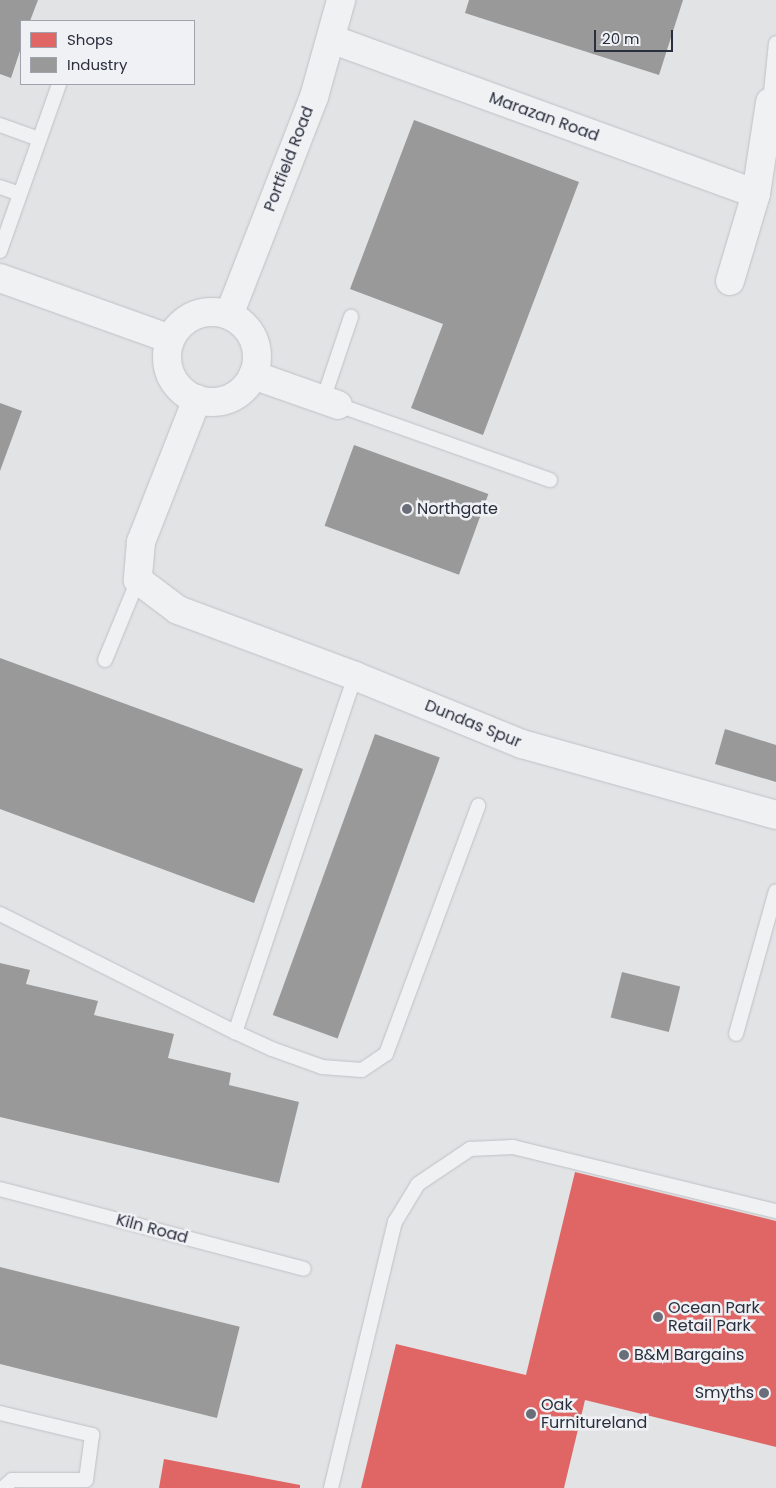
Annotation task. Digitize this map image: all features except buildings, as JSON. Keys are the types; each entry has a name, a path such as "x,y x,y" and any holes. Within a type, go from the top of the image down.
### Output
{"street":[{"name":"Portfield Road","path":"229,315 314,96 332,39 341,0"},
{"name":"Marazan Road","path":"332,39 756,194"},
{"path":"730,281 756,194 770,102"},
{"path":"0,278 170,340"},
{"path":"206,312 229,315 242,323 252,335 257,350 253,375 244,388 232,397 216,401 197,399 184,391 173,379 168,365 170,340 179,326 191,317 206,312"},
{"path":"253,375 331,403"},
{"path":"138,580 141,542 197,399"},
{"name":"Dundas Spur","path":"138,580 178,610 355,676 522,744 776,815"}],"lane":[{"path":"770,102 776,43"},
{"path":"0,251 59,85"},
{"path":"0,125 39,139"},
{"path":"0,187 20,194"},
{"path":"351,317 331,403 550,480"},
{"path":"106,660 138,580"},
{"path":"235,1032 355,676"},
{"path":"0,914 272,1050 322,1067 362,1070 386,1054 478,806"},
{"path":"736,1034 776,890"},
{"path":"331,1488 396,1222 418,1184 470,1149 513,1147 776,1210"},
{"name":"Kiln Road","path":"0,1189 304,1269"},
{"path":"0,1413 92,1435 86,1480 12,1480 3,1488"}],"place":[{"name":"Northgate","path":"407,509"},
{"name":"Ocean Park Retail Park","path":"658,1317"},
{"name":"B&M Bargains","path":"624,1355"},
{"name":"Smyths","path":"764,1393"},
{"name":"Oak Furnitureland","path":"531,1414"}]}
